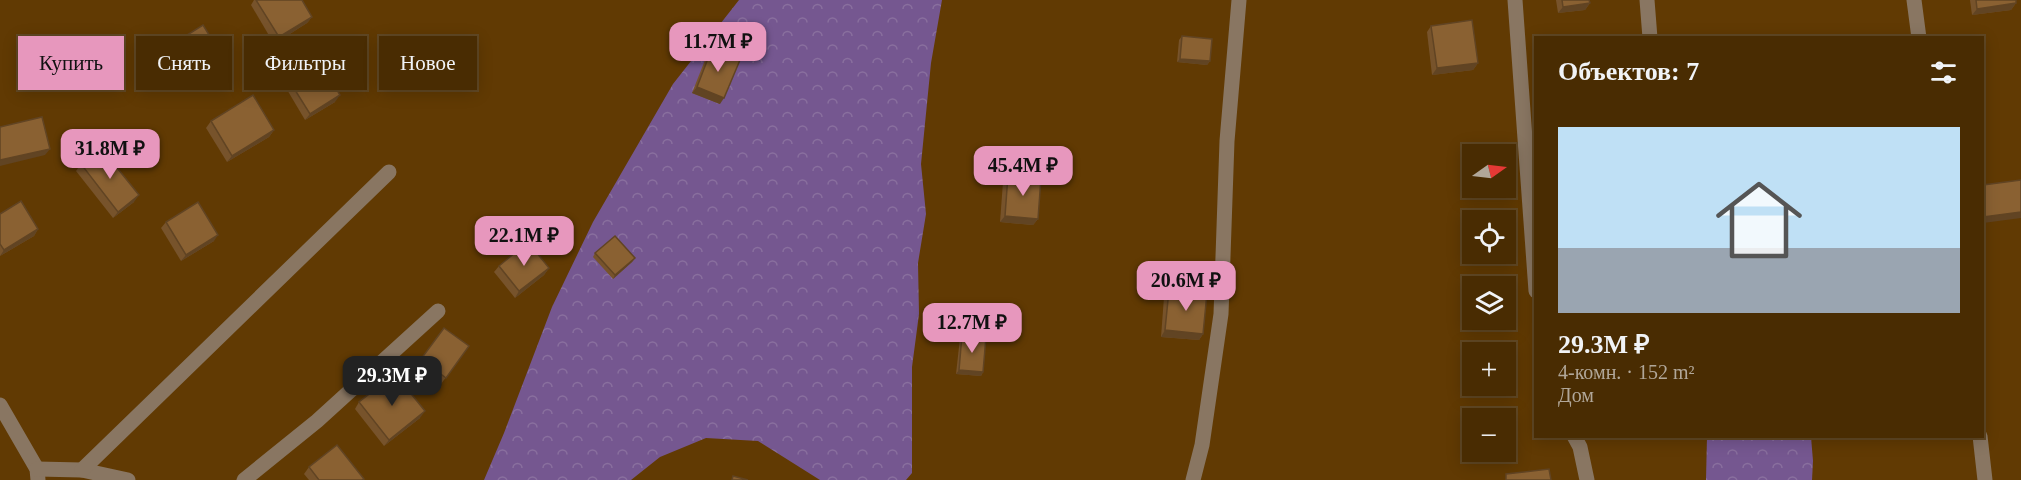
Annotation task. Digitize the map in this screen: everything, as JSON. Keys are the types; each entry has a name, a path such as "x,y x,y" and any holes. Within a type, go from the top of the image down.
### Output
{"street":[{"path":"1193,480 1202,445 1221,314 1227,141 1239,0"},
{"path":"1515,0 1534,263"},
{"path":"1647,0 1650,36"},
{"path":"1914,0 1919,36"},
{"path":"82,470 389,172"},
{"path":"244,480 317,421 438,311"},
{"path":"0,405 37,474 82,470 128,480"},
{"path":"1575,438 1581,447 1587,480"},
{"path":"1980,438 1984,480"}],"green space":[{"path":"739,0 942,0 931,63 921,164 926,214 918,263 919,314 912,367 912,473 906,480 820,480 758,441 706,438 660,457 631,480 484,480 552,307 593,222 673,84"},
{"path":"1707,438 1811,438 1812,480 1706,480"}],"building":[{"path":"256,0 302,0 312,17 278,36"},
{"path":"1562,0 1589,0 1590,3 1563,7"},
{"path":"1976,0 2016,0 2016,3 1977,9"},
{"path":"1472,20 1478,63 1437,68 1431,26"},
{"path":"203,25 210,36 186,36"},
{"path":"1182,36 1212,39 1210,61 1180,59"},
{"path":"712,48 740,60 724,98 697,87"},
{"path":"295,90 337,90 340,95 310,114"},
{"path":"253,95 274,130 232,156 211,121"},
{"path":"42,117 50,149 0,160 0,127"},
{"path":"101,148 139,195 118,212 81,164"},
{"path":"1008,175 1041,178 1038,219 1005,216"},
{"path":"2021,180 2021,212 1984,217 1984,185"},
{"path":"21,201 38,229 4,250 0,244 0,214"},
{"path":"198,202 218,235 186,255 166,222"},
{"path":"615,236 635,258 615,275 595,253"},
{"path":"528,242 549,268 519,291 499,266"},
{"path":"1169,290 1207,293 1203,334 1165,330"},
{"path":"444,328 469,346 446,378 421,359"},
{"path":"962,335 986,337 983,372 959,370"},
{"path":"395,374 425,411 389,440 359,402"},
{"path":"337,445 364,479 319,480 309,467"},
{"path":"1549,469 1551,480 1506,480 1506,474"},
{"path":"733,476 748,480 732,480"}]}
